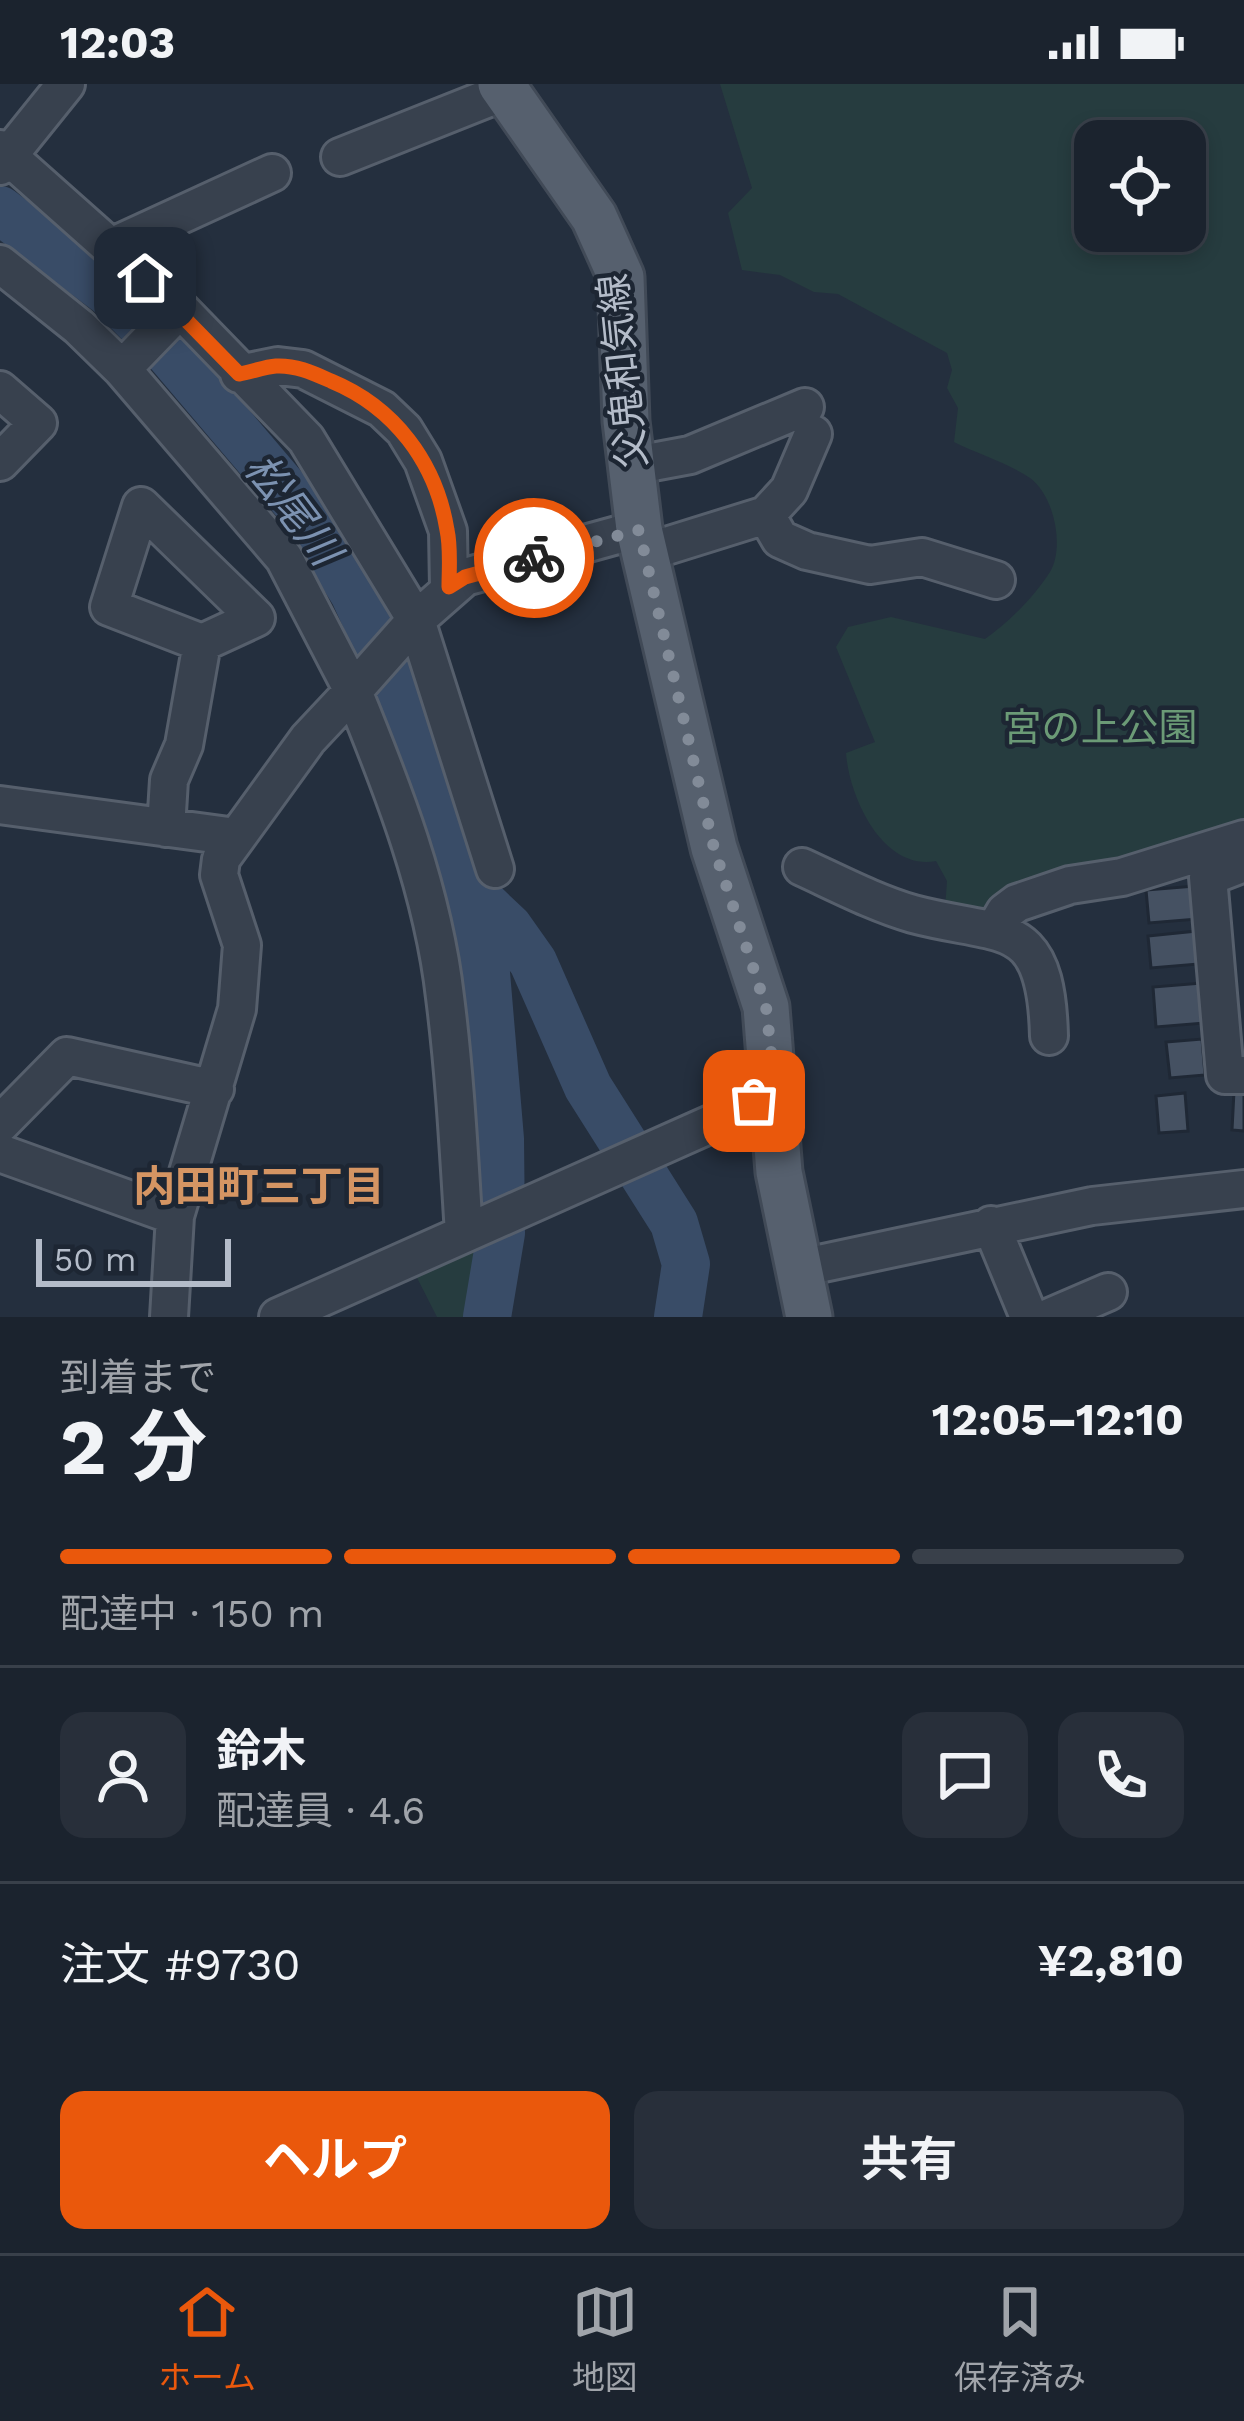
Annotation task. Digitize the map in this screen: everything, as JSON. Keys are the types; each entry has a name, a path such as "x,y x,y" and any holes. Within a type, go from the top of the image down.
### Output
{"main road":[{"name":"父鬼和気線","path":"504,88 594,217 621,278 631,466 642,542 714,848 766,1007 779,1172 808,1317"}],"street":[{"path":"66,84 3,159 111,247 306,440 412,625 495,869"},
{"path":"340,157 504,88"},
{"path":"111,247 272,173"},
{"path":"0,264 125,366 284,558 358,685 400,808 430,919 445,995 470,1231"},
{"path":"125,366 178,311"},
{"path":"239,374 278,366 303,369 382,409 404,430 423,461 448,531 449,587"},
{"path":"0,390 38,423 0,462"},
{"path":"169,1317 175,1216 237,1009 242,945 219,875 220,859 308,739 449,587 465,577 766,515 788,490 809,420 690,455 631,466"},
{"path":"766,515 779,539 807,551 870,565 922,556 996,580"},
{"path":"166,828 169,780 184,745 202,643"},
{"path":"0,805 236,837"},
{"path":"995,929 1017,903 1070,885 1122,878 1244,838"},
{"path":"1244,863 1208,877 1228,934 1225,1075 1244,1075"},
{"path":"802,867 884,905 995,929 1015,938 1033,958 1048,1007 1049,1036"},
{"path":"0,1124 67,1056 215,1089"},
{"path":"278,1317 776,1095"},
{"path":"0,1154 175,1216"},
{"path":"800,1268 1092,1206 1244,1189"},
{"path":"991,1226 1028,1317"},
{"path":"1050,1317 1108,1292"}],"green space":[{"name":"宮の上公園","path":"720,84 1244,84 1244,831 985,912 945,909 947,881 936,861 917,861 885,843 862,809 849,770 846,753 875,742 836,647 848,627 891,617 985,639 1050,572 1057,549 1055,522 1045,496 1030,478 954,442 958,408 947,388 952,370 947,353 838,294 814,292 780,275 742,270 728,213 752,188"},
{"path":"528,1208 507,1317 437,1317 411,1266"}],"building":[{"path":"1195,886 1198,919 1149,923 1146,890"},
{"path":"1197,931 1199,964 1151,968 1148,936"},
{"path":"1202,983 1205,1023 1156,1027 1153,987"},
{"path":"1202,1039 1205,1075 1170,1078 1166,1042"},
{"path":"1234,1091 1244,1092 1244,1131 1232,1130"},
{"path":"1185,1093 1188,1131 1159,1133 1156,1096"}],"waterway":[{"name":"松尾川","path":"0,210 112,295 170,354 301,508 354,593 410,716 476,916 486,973 500,1139 501,1233 487,1317"},
{"name":"松尾川","path":"468,889 509,928 533,962 588,1087 674,1223 686,1264 678,1317"}],"way so far":[{"path":"534,558 639,530 714,848 766,1007 776,1095 754,1101"}],"district":[{"name":"内田町三丁目","path":"259,1186"}],"route":[{"path":"145,278 239,374 278,366 303,369 382,409 404,430 423,461 448,531 449,587 465,577 534,558"}]}
